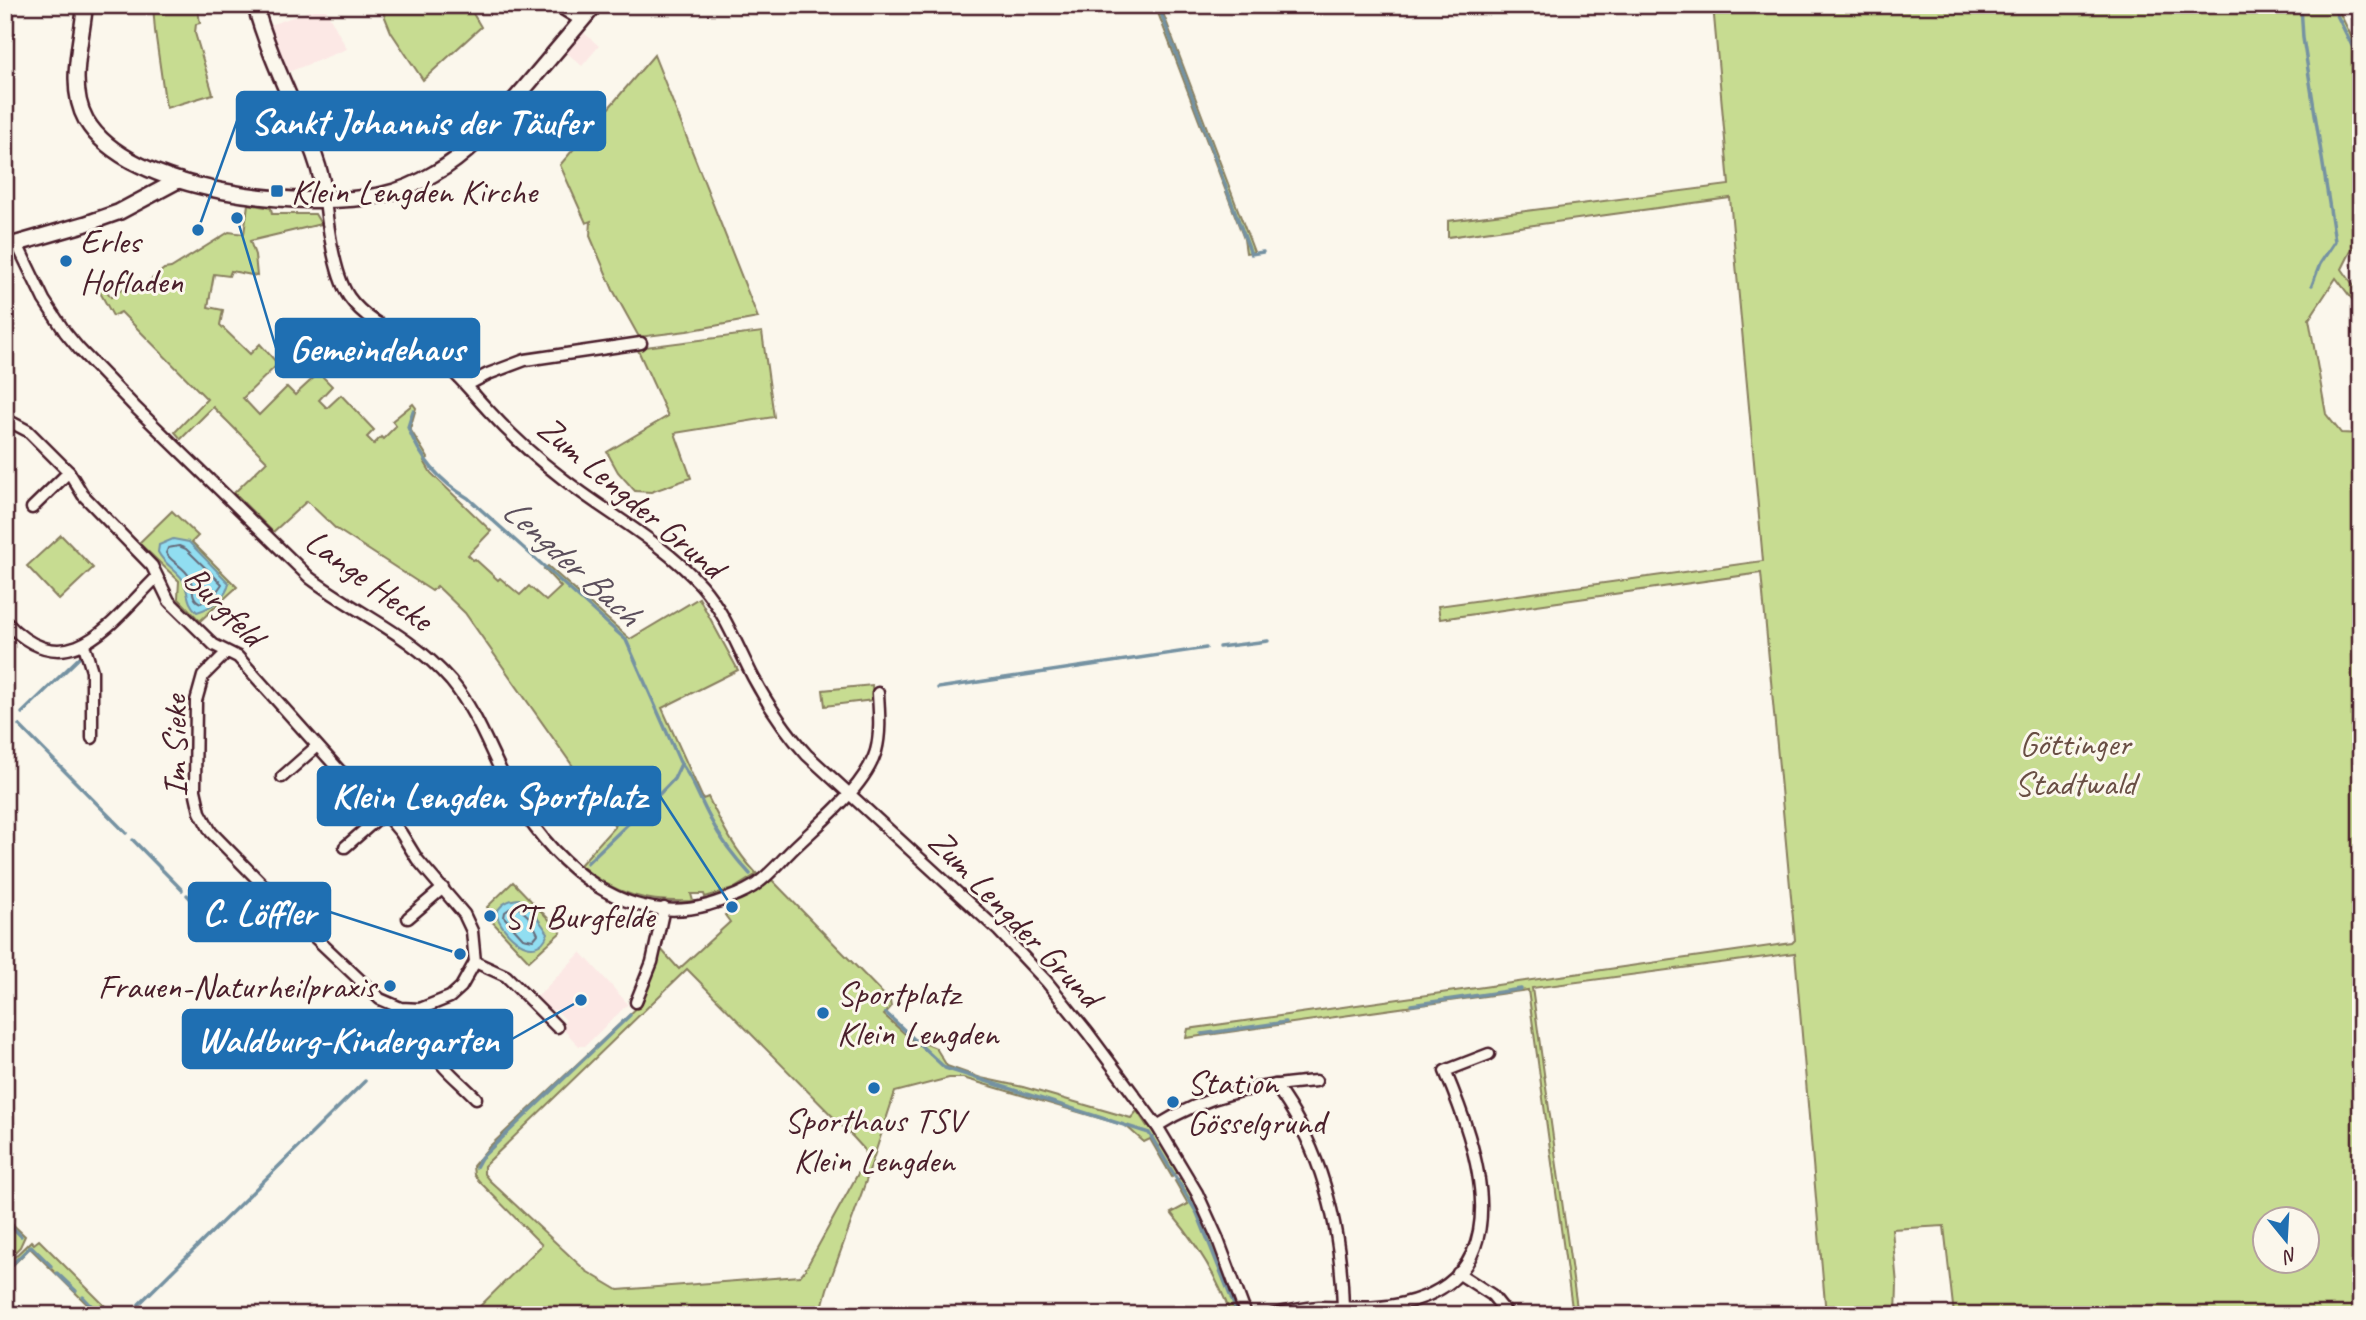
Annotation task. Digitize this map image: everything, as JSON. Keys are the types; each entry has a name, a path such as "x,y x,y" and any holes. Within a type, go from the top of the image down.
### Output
{"main road":[{"path":"85,5 76,87 82,110 92,129 104,141 144,167 179,180 255,196 304,201 384,194 416,183 448,166 487,131 595,5"},
{"path":"255,5 272,56 311,145 321,175 325,200"},
{"path":"142,201 147,183 144,167"},
{"path":"11,246 85,225 142,201 179,180"}],"street":[{"path":"5,27 9,5"},
{"path":"556,5 582,21"},
{"name":"Zum Lengder Grund","path":"325,200 340,272 351,299 377,321 439,359 467,385 504,427 543,462 635,528 681,565 713,601 772,711 807,755 999,931 1038,971 1157,1126 1203,1205 1246,1315"},
{"name":"Lange Hecke","path":"11,246 65,332 131,403 310,578 346,603 398,633 423,653 451,682 481,726 513,794 553,849 586,880 613,896 638,905 664,908 700,906 736,895 753,886 849,793"},
{"name":"Zum Lengder Grund","path":"467,385 525,360 640,343"},
{"name":"Burgfeld","path":"6,422 28,430 69,472 83,495 152,566 169,601 214,645 238,657 340,771 365,790 401,833 417,859 464,914 474,943 475,962"},
{"path":"33,508 69,472"},
{"path":"5,621 27,641 39,647 61,650 84,645 157,577"},
{"path":"84,645 92,671 92,738"},
{"name":"Im Sieke","path":"227,652 203,676 199,686 195,719 197,802 211,832 380,999 401,1007 420,1010"},
{"path":"849,793 869,768 875,753 880,729 878,693"},
{"path":"282,777 317,746"},
{"path":"345,847 384,813"},
{"path":"408,918 443,888"},
{"path":"636,1002 652,962 664,908"},
{"path":"476,1098 440,1063 430,1048 420,1010 450,997 461,987 475,962 506,976 557,1027"},
{"path":"1272,1315 1295,1310 1405,1303 1442,1288 1468,1262 1478,1241 1482,1216 1480,1188 1469,1131 1445,1071 1489,1054"},
{"path":"1157,1126 1178,1113 1213,1098 1275,1085 1315,1081"},
{"path":"1275,1085 1311,1144 1327,1190 1338,1242 1343,1307"},
{"path":"1458,1273 1492,1295 1508,1315"}],"shaded area":[{"path":"324,6 347,49 286,73 267,26"},
{"path":"583,32 599,46 582,66 566,52"},
{"path":"581,952 628,1004 585,1046 579,1046 560,1026 566,1020 556,1010 547,1010 535,999"}],"green space":[{"path":"153,5 192,5 193,11 198,10 200,23 196,24 195,33 213,94 166,108"},
{"path":"380,5 468,5 481,27 423,80 391,32"},
{"path":"1155,5 1160,5 1254,252 1246,253 1244,239"},
{"name":"Göttinger Stadtwald","path":"1713,5 2336,5 2361,56 2361,243 2352,249 2342,269 2361,296 2361,311 2336,278 2309,319 2326,414 2341,433 2361,434 2361,1315 1954,1315 1944,1226 1892,1229 1897,1285 1896,1315 1826,1315 1795,953 1532,988 1578,1315 1573,1315 1528,990 1186,1038 1188,1029 1792,943 1795,940 1761,573 1440,619 1438,606 1763,561 1730,198 1448,237 1448,221 1729,185"},
{"path":"654,55 758,318 639,337 613,290 590,236 591,221 586,223 560,165"},
{"path":"248,204 271,208 272,214 315,214 321,224 250,241 255,255 257,276 231,271 229,276 214,274 208,307 223,310 220,325 250,354 260,344 278,364 243,398 259,415 287,387 295,395 319,373 332,386 319,400 327,408 341,395 374,430 367,437 374,444 396,426 392,421 413,404 416,408 410,429 428,458 424,461 431,473 491,531 468,555 520,595 529,586 546,601 561,587 544,569 548,566 630,639 699,598 738,670 662,708 703,799 708,797 736,847 757,874 733,889 705,897 704,894 691,894 693,901 661,900 632,895 593,875 580,865 615,826 465,613 437,586 432,591 335,528 307,501 273,532 234,493 267,461 213,407 181,439 175,432 207,399 121,312 113,316 97,287 108,281 112,285 106,290 111,297 130,284 142,287 164,269 171,268 229,232 244,234"},
{"path":"762,332 774,417 675,433 691,478 651,492 635,491 618,472 607,452 668,416 637,348"},
{"path":"172,511 198,536 192,542 237,587 200,621 178,598 179,581 139,543"},
{"path":"61,535 93,568 59,600 27,566"},
{"path":"872,685 873,700 825,706 823,690"},
{"path":"772,880 890,1001 891,1007 884,1015 916,1044 924,1043 936,1048 947,1066 981,1078 1023,1087 1131,1118 1137,1111 1147,1126 1150,1125 1179,1171 1172,1177 1150,1139 1144,1142 1126,1126 963,1078 949,1078 895,1092 820,1315 471,1315 542,1245 479,1181 474,1175 473,1166 489,1147 643,1002 659,947 679,969 730,922 725,915 736,909 733,905 737,899","holes":["687,969 864,1149 866,1159 800,1276 618,1290 586,1271 484,1174 484,1166"]},
{"path":"513,882 561,932 529,961 486,915 490,911 487,907"},
{"path":"1182,1177 1215,1247 1242,1315 1231,1315 1206,1261 1171,1213 1188,1204 1175,1181"},
{"path":"5,1217 25,1236 20,1247 5,1262"},
{"path":"39,1240 114,1315 98,1315 30,1248 5,1273 5,1266 31,1241 34,1244"}],"water":[{"path":"173,539 189,542 229,583 222,597 213,605 197,612 189,601 182,578 158,552 159,545"},
{"path":"519,899 528,905 548,933 536,947 519,943 511,937 496,913 506,903"}],"waterway":[{"path":"1158,5 1251,254 1263,252"},
{"path":"2301,5 2303,38 2335,241 2320,264 2312,285"},
{"path":"2332,5 2361,64"},
{"name":"Lengder Bach","path":"413,411 408,427 418,449 440,477 468,498 626,640 680,762 707,813 719,835 750,874"},
{"path":"1219,647 1268,641"},
{"path":"938,688 1206,648"},
{"path":"22,713 80,657"},
{"path":"5,725 13,720"},
{"path":"19,725 126,833"},
{"path":"641,813 674,779 681,764"},
{"path":"587,863 631,821"},
{"path":"133,840 182,890"},
{"path":"187,895 219,928"},
{"path":"1411,1005 1521,989"},
{"name":"Lengder Bach","path":"886,1013 945,1068 1149,1133 1197,1213 1238,1315"},
{"path":"476,1167 481,1158 630,1015"},
{"path":"1202,1034 1286,1022"},
{"path":"139,1304 365,1081"},
{"path":"5,1220 21,1236"},
{"path":"5,1271 31,1246 51,1266"},
{"path":"57,1273 76,1291"},
{"path":"83,1297 100,1315"}],"place":[{"name":"Klein Lengden Kirche","path":"277,191"},
{"name":"Gemeindehaus","path":"237,218"},
{"name":"Sankt Johannis der Täufer","path":"198,230"},
{"name":"Erles Hofladen","path":"66,261"},
{"name":"Klein Lengden Sportplatz","path":"732,907"},
{"name":"ST Burgfelde","path":"490,916"},
{"name":"C. Löffler","path":"460,954"},
{"name":"Frauen-Naturheilpraxis","path":"390,986"},
{"name":"Waldburg-Kindergarten","path":"581,1000"},
{"name":"Sportplatz Klein Lengden","path":"823,1013"},
{"name":"Sporthaus TSV Klein Lengden","path":"874,1088"},
{"name":"Station Gösselgrund","path":"1173,1102"}]}
